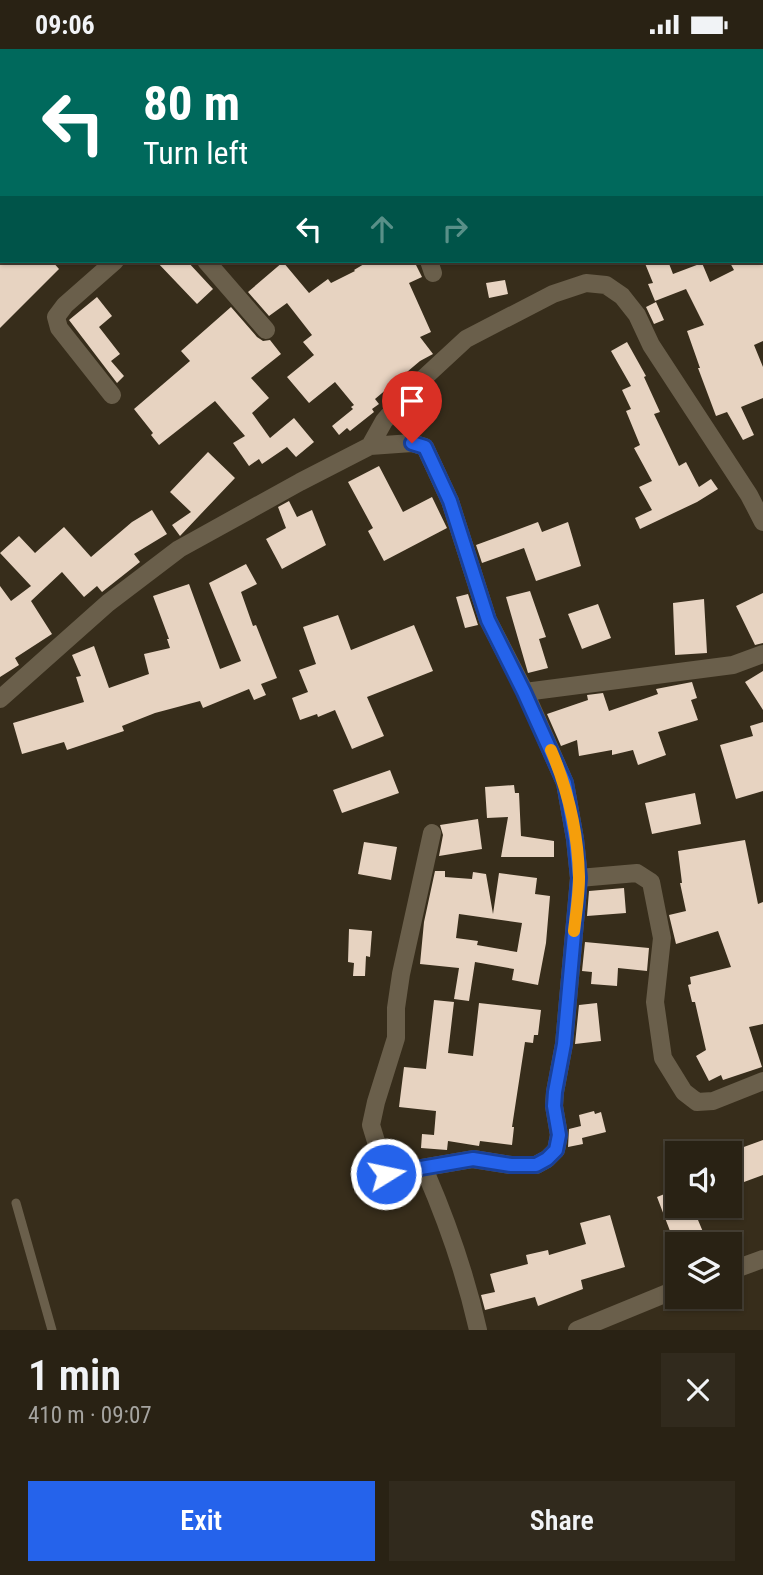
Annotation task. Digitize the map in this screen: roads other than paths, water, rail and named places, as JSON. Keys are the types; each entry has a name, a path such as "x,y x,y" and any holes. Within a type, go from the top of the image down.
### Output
{"street":[{"path":"113,263 65,305 56,317 59,328 113,395"},
{"path":"208,263 266,330"},
{"path":"370,446 391,412 467,339 554,294 586,283 606,285 622,296 636,315 680,391 756,492 763,522"},
{"path":"0,699 108,603 179,549 370,446 412,443 425,447 450,501 488,620 565,783 579,878 564,1044 555,1092 554,1106 559,1135 556,1150 536,1165 511,1165 473,1159 386,1174"},
{"path":"524,692 733,666 763,654"},
{"path":"386,1174 371,1125 396,1038 396,1008 401,974 432,833"},
{"path":"579,878 637,873 651,882 662,938 655,1002 663,1058 684,1092 697,1102 713,1101 763,1081"},
{"path":"386,1174 426,1173 459,1261 478,1330"},
{"path":"742,1267 763,1259"},
{"path":"577,1330 665,1294"}],"lane":[{"path":"16,1203 52,1330"}]}
